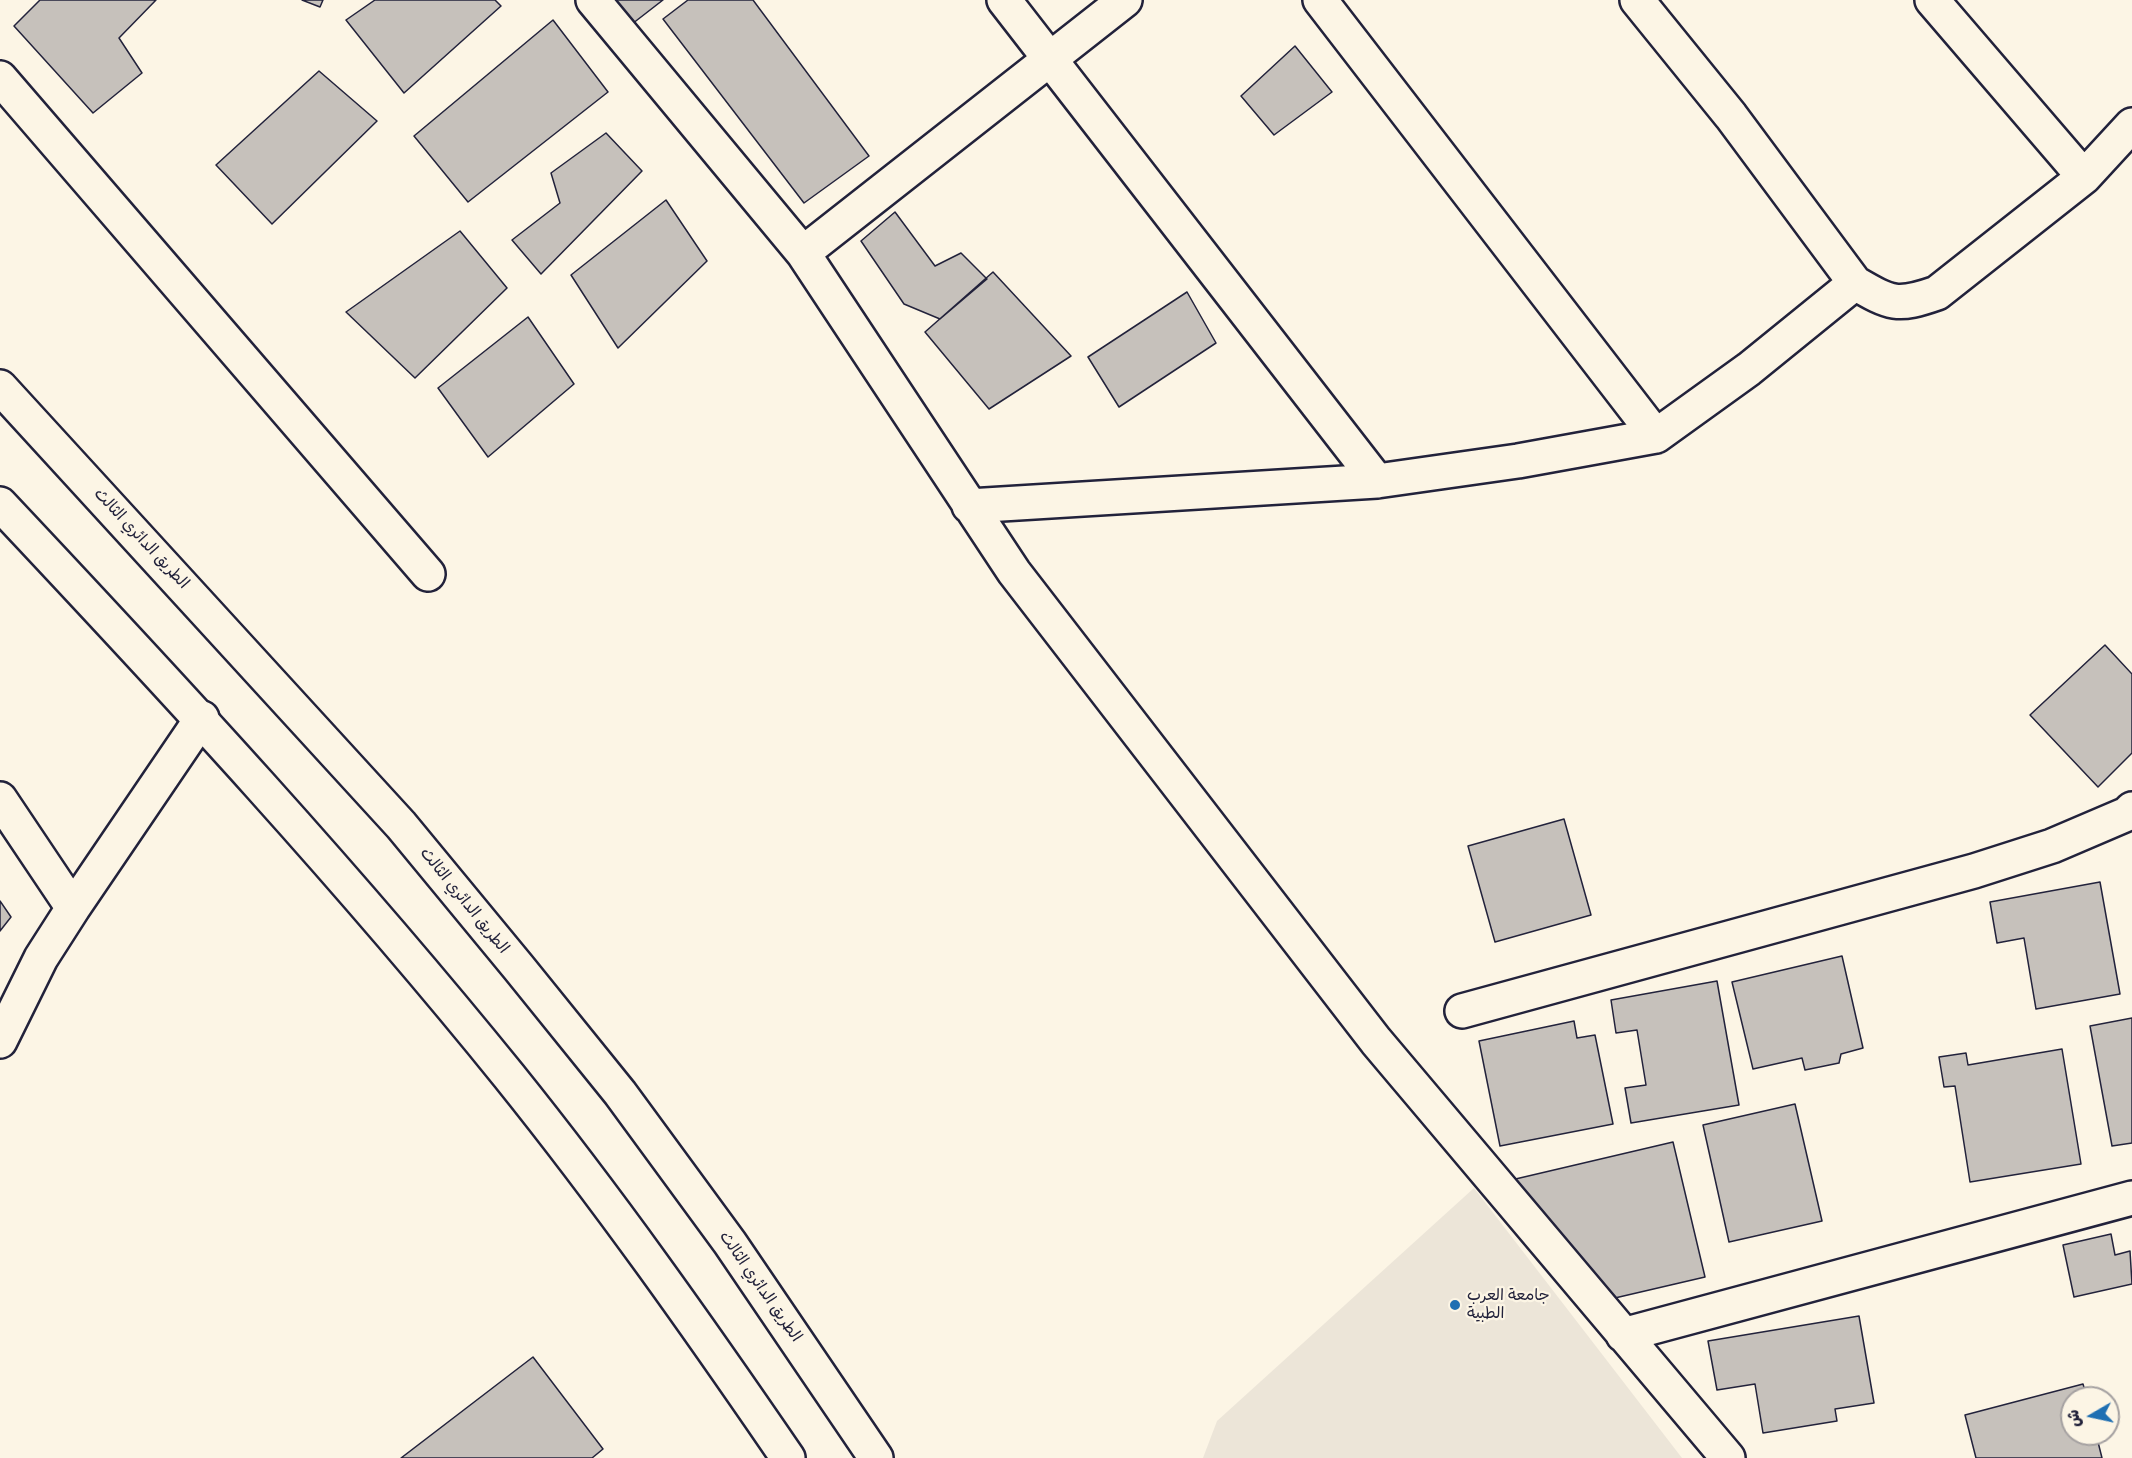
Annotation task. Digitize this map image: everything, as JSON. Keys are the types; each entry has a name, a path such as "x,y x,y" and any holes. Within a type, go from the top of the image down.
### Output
{"main road":[{"path":"593,0 803,253 1014,572 1369,1032 1728,1458"},
{"path":"1004,0 1377,480"},
{"path":"803,253 1125,0"},
{"path":"1320,0 1656,436"},
{"path":"1637,0 1731,116 1855,283 1883,299 1907,304 1937,293 2084,177 2132,125"},
{"path":"1932,0 2084,177"},
{"path":"0,78 429,574"},
{"path":"969,506 1377,480 1518,461 1656,436 1749,369 1855,283"},
{"name":"الطريق الدائري الثالث","path":"0,387 401,825 519,968 620,1093 730,1243 876,1458"},
{"path":"0,504 202,718 333,866 510,1078 679,1300 788,1458"},
{"path":"0,1041 41,958 202,718"},
{"path":"0,799 73,908"},
{"path":"1462,1011 1974,871 2052,846 2127,814 2132,809"},
{"path":"1623,1335 2132,1198"}],"shaded area":[{"name":"جامعة العرب الطبية","path":"1474,1188 1682,1458 1203,1458 1217,1421"}],"building":[{"path":"40,0 156,0 119,38 142,73 93,113 14,26"},
{"path":"302,0 323,0 320,7"},
{"path":"375,0 495,0 501,6 404,93 346,20"},
{"path":"610,0 663,0 632,24"},
{"path":"688,0 753,0 869,156 804,203 663,19"},
{"path":"553,20 608,92 468,202 414,136"},
{"path":"1295,46 1332,92 1274,135 1241,96"},
{"path":"319,71 377,121 272,224 216,165"},
{"path":"606,133 642,171 541,274 512,240 560,203 551,173"},
{"path":"666,200 707,261 618,348 571,275"},
{"path":"895,212 935,266 961,253 987,279 940,319 904,304 861,241"},
{"path":"460,231 507,288 415,378 346,312"},
{"path":"993,272 1071,356 989,409 925,332"},
{"path":"1187,292 1216,343 1119,407 1088,357"},
{"path":"528,317 574,384 488,457 438,388"},
{"path":"2105,645 2132,674 2132,753 2098,787 2030,715"},
{"path":"1564,819 1591,915 1495,942 1468,846"},
{"path":"2100,882 2120,994 2036,1009 2024,938 1997,943 1990,902"},
{"path":"0,901 11,917 0,931"},
{"path":"1842,956 1863,1048 1841,1054 1839,1063 1805,1070 1802,1058 1753,1069 1732,982"},
{"path":"1717,981 1739,1105 1631,1123 1625,1088 1646,1085 1637,1030 1616,1033 1611,1000"},
{"path":"2132,1018 2132,1143 2112,1146 2090,1026"},
{"path":"1574,1021 1577,1038 1595,1035 1613,1124 1500,1146 1479,1041"},
{"path":"2062,1049 2081,1164 1970,1182 1955,1086 1944,1087 1939,1057 1966,1053 1968,1065"},
{"path":"1795,1104 1822,1221 1729,1242 1703,1125"},
{"path":"1673,1142 1705,1277 1602,1301 1507,1181"},
{"path":"2111,1234 2115,1255 2130,1251 2132,1284 2074,1297 2063,1245"},
{"path":"1859,1316 1874,1403 1835,1409 1837,1421 1763,1433 1755,1384 1717,1390 1708,1341"},
{"path":"533,1357 603,1449 592,1458 401,1458"},
{"path":"2060,1390 2060,1446 2099,1446 2102,1458 1976,1458 1965,1415"}],"place":[{"name":"جامعة العرب الطبية","path":"1455,1305"}]}
